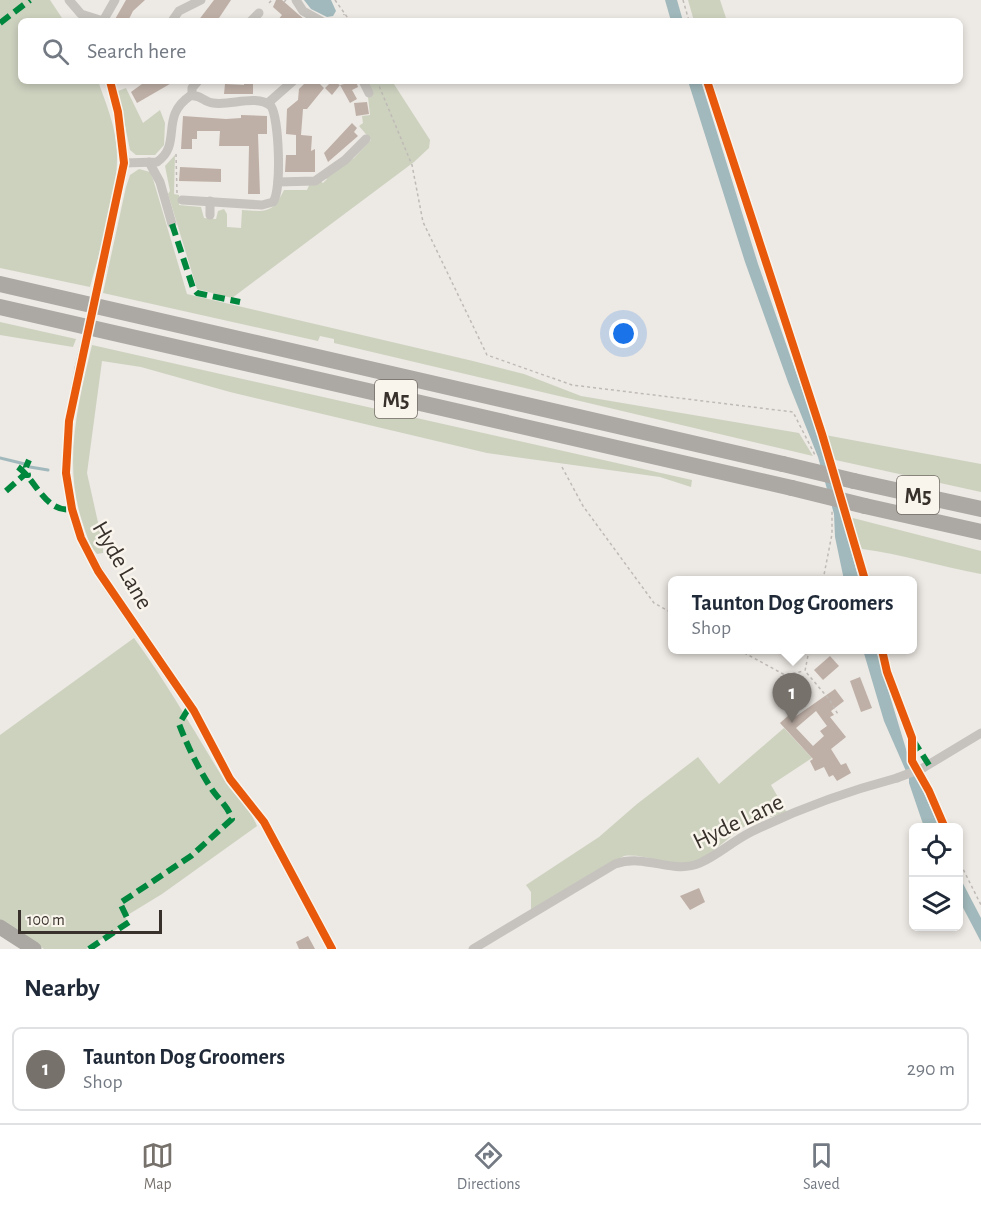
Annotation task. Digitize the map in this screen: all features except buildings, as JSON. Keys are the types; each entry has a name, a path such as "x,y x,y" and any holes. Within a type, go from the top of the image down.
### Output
{"highway":[{"name":"M5","path":"0,284 981,509"},
{"name":"M5","path":"0,307 981,532"}],"main road":[{"path":"0,927 34,949"}],"street":[{"path":"69,0 81,14 94,18"},
{"path":"105,18 115,0"},
{"path":"174,18 179,11 201,0"},
{"path":"296,0 303,11 316,18"},
{"path":"254,18 259,13"},
{"name":"Hyde Lane","path":"111,84 118,112 124,163 69,421 66,462 72,509 81,538 103,579 194,711 230,779 264,822 332,949"},
{"path":"124,163 161,159 171,142 174,114 192,95 192,88 195,84"},
{"path":"268,104 290,84"},
{"path":"364,84 369,93"},
{"path":"182,200 270,204 276,198 278,182 276,119 268,104 258,101 214,104 200,96 192,95"},
{"path":"278,182 315,181 325,171 345,160 366,139"},
{"path":"149,162 160,182 172,224"},
{"path":"210,201 210,215"},
{"path":"919,771 981,733"},
{"name":"Hyde Lane","path":"473,949 615,864 630,859 683,868 700,863 749,833 779,820 919,771"}],"path":[{"path":"269,3 272,0"},
{"path":"335,0 348,18"},
{"path":"683,0 688,18"},
{"path":"343,18 344,13"},
{"path":"378,84 412,165 423,222 487,354 572,386 792,412 819,467"},
{"path":"708,84 822,434 830,468"},
{"path":"171,142 176,153 176,193 183,193 182,200"},
{"path":"562,467 583,506 654,603 668,611"},
{"path":"824,576 833,524 829,502"},
{"path":"841,506 855,541 864,576"},
{"path":"746,654 785,675 805,671"},
{"path":"805,671 808,654"},
{"path":"883,654 887,672 912,738 912,761 929,791 943,823"},
{"path":"805,671 829,699 839,716"},
{"path":"963,869 981,905"}],"green space":[{"path":"0,0 50,0 62,18 18,18 18,84 99,84 109,112 116,143 116,177 113,196 90,287 0,268"},
{"path":"688,0 720,0 726,18 693,18"},
{"path":"368,84 394,84 430,140 429,148 414,162 232,298 197,289 168,194 170,191 165,166 175,155 174,194 179,195 179,205 201,207 204,218 216,219 218,211 224,209 227,214 227,227 241,228 242,210 263,211 268,209 276,203 284,190 307,190 310,183 320,181 323,183 327,179 324,176 354,158 371,140 359,126 363,123 362,116 370,115 368,97 373,94"},
{"path":"126,88 143,123 160,110 165,123 164,145 155,155 136,155 130,150 118,91"},
{"path":"139,169 150,172 153,179 187,294 524,374 581,396 799,433 813,456 334,343 334,339 320,336 318,341 103,293 126,187 130,175"},
{"path":"0,322 76,339 73,347 0,335"},
{"path":"92,345 692,480 691,487 660,477 487,453 230,392 141,367 102,361 87,473 103,545 103,553 97,554 90,543 76,499 73,455 78,411"},
{"path":"825,435 981,464 981,492 831,459"},
{"path":"849,517 981,551 981,574 862,549"},
{"path":"134,638 227,784 250,812 257,826 162,894 126,916 127,923 86,949 44,949 0,921 0,735"},
{"path":"784,728 812,758 771,785 787,813 751,823 709,854 693,862 676,864 624,856 531,910 531,892 526,885 599,837 698,757 719,784"}],"water":[{"path":"304,0 331,0 336,11 333,16 327,17 311,9"},
{"path":"665,0 677,0 682,18 670,18"},
{"path":"689,84 702,84 758,264 826,458 858,576 843,576 835,537 834,514 818,457 788,382 745,262"},
{"path":"864,654 877,654 909,759 937,823 923,823 909,778 884,721"},
{"path":"963,884 981,918 981,942 963,908"}],"waterway":[{"path":"0,458 25,464"},
{"path":"30,467 48,470"}],"marked path":[{"path":"0,23 30,0"},
{"path":"172,224 193,288 197,293 240,302"},
{"path":"6,491 24,475 28,475 26,467 29,460"},
{"path":"18,467 48,501 63,509 72,509"},
{"path":"89,949 129,922 120,903 191,856 232,819 202,773 179,724 190,706"},
{"path":"913,740 929,765"}],"cycle path":[{"path":"111,84 118,112 124,163 69,421 66,473 72,509 81,538 98,571 194,711 230,779 264,822 332,949"},
{"path":"708,84 822,434 864,576"},
{"path":"883,654 887,672 912,738 912,761 929,791 943,823"}],"place":[{"name":"Taunton Dog Groomers","path":"792,723"}]}
